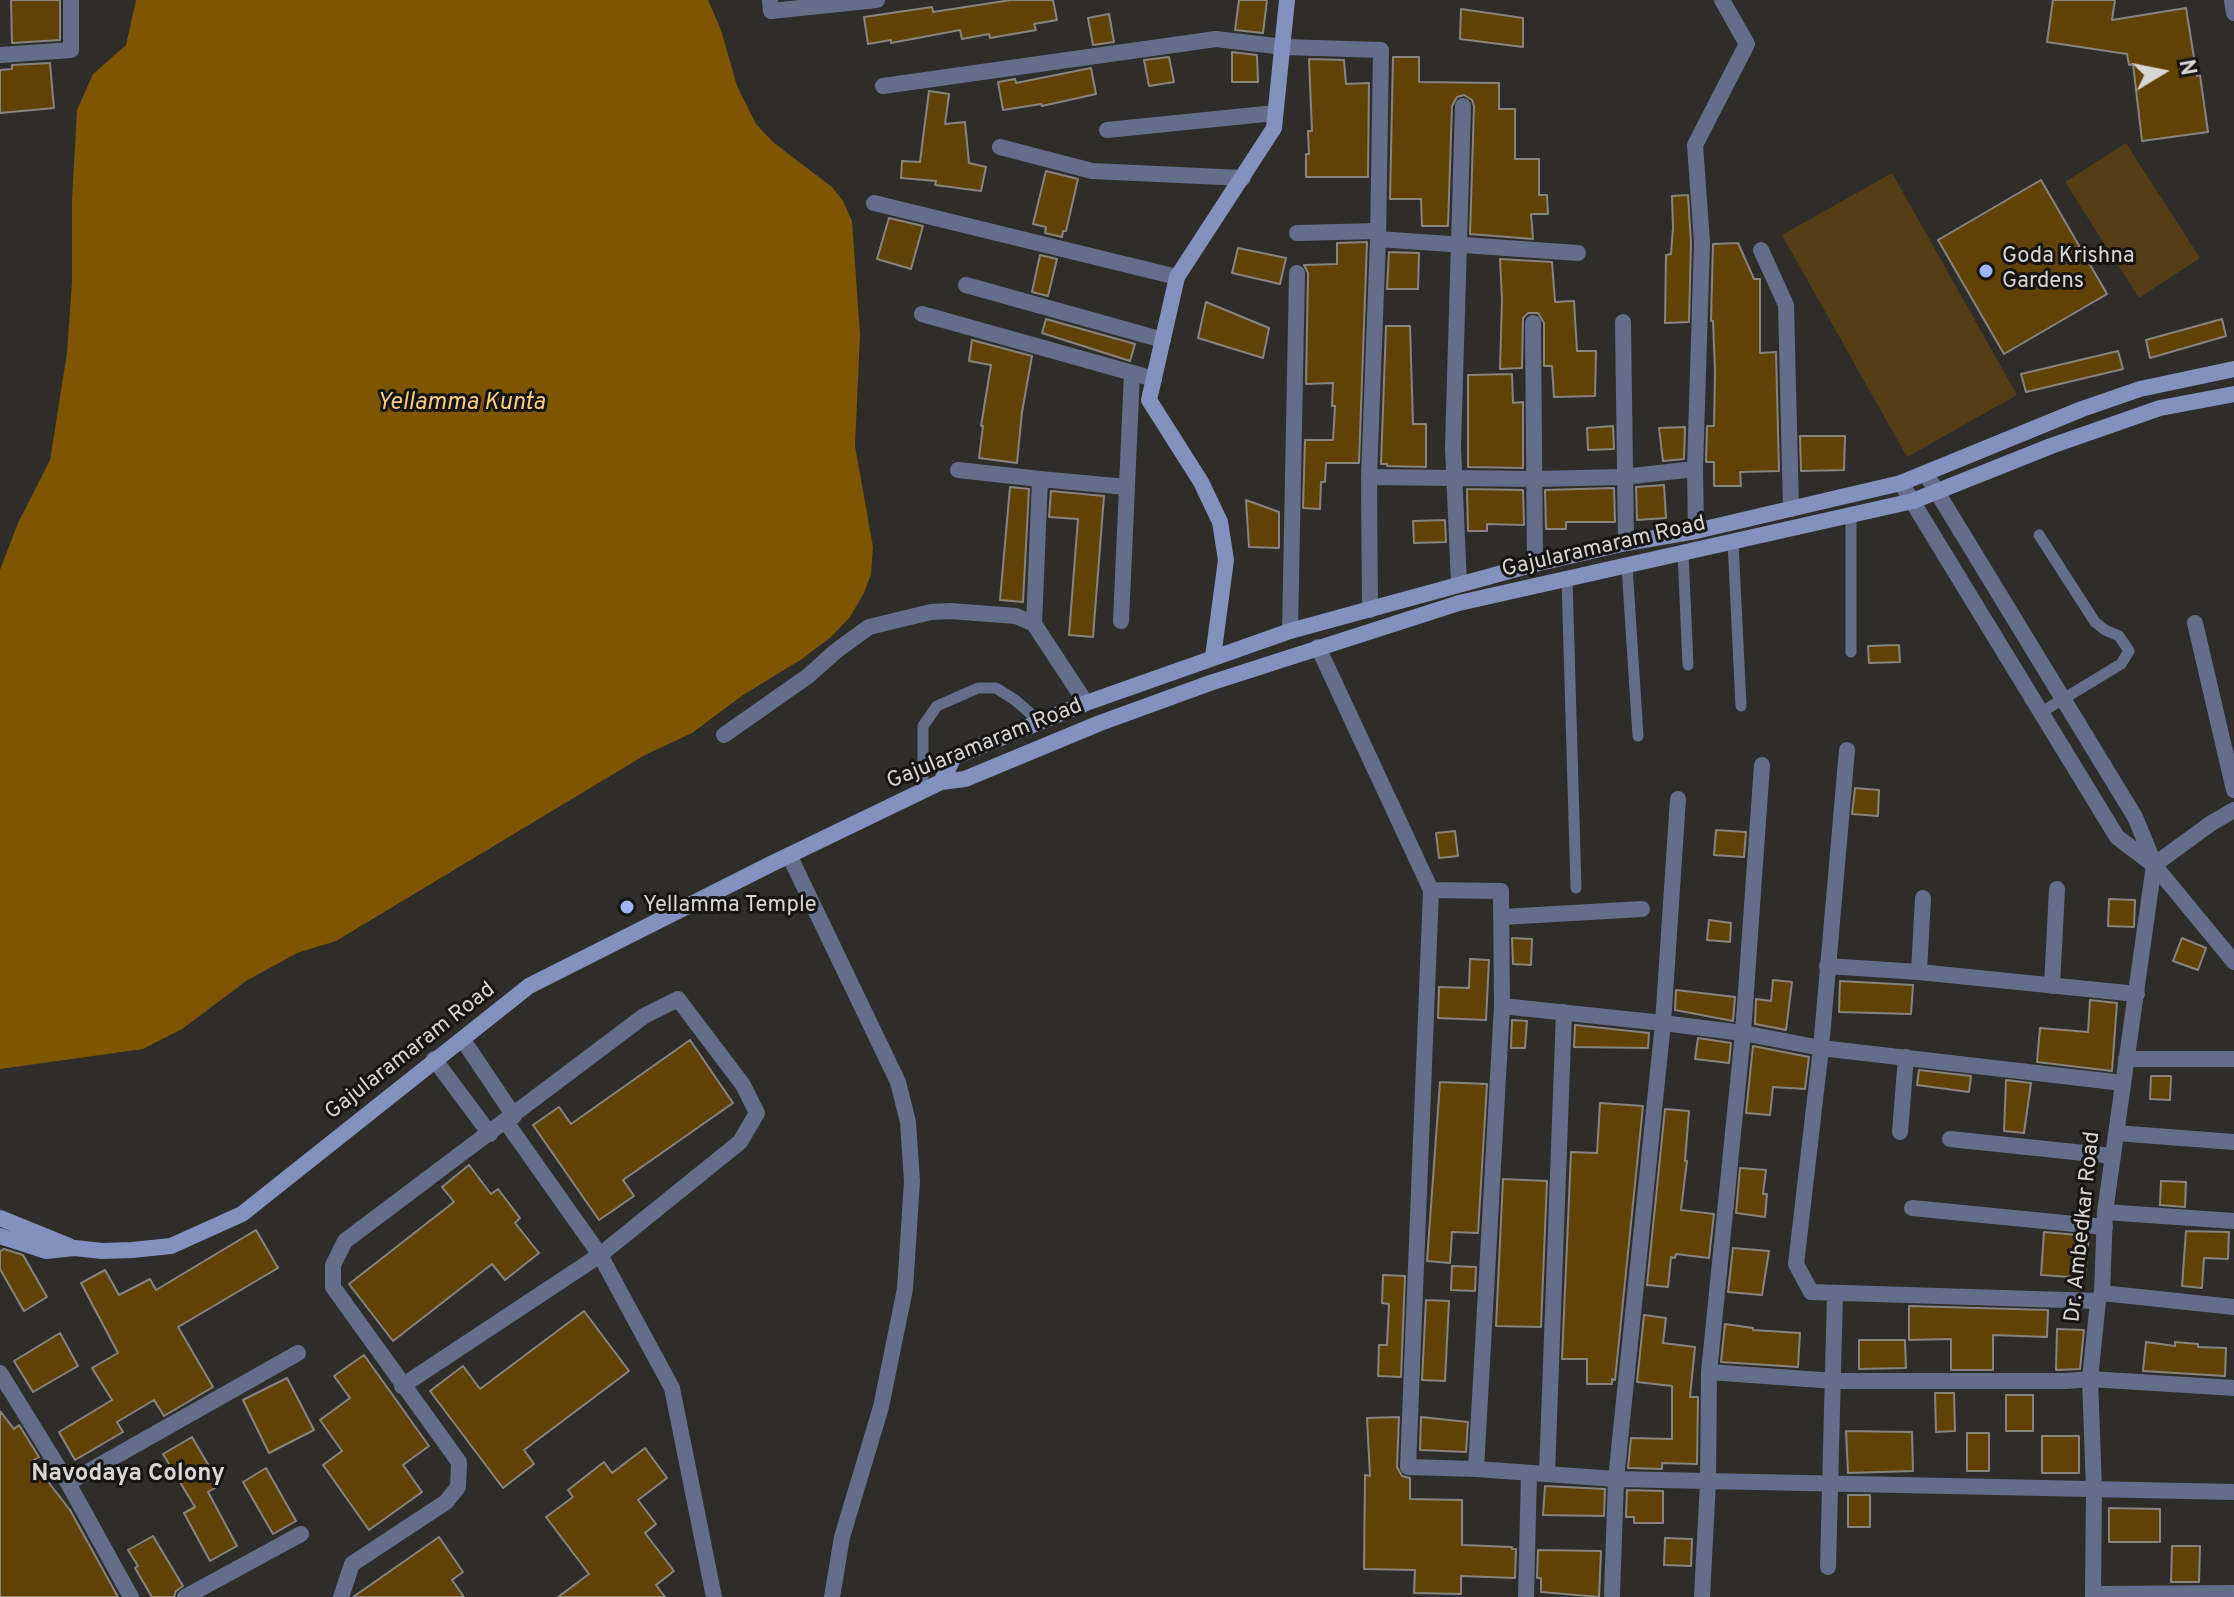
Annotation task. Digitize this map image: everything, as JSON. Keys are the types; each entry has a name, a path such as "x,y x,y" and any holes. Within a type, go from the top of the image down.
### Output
{"main road":[{"path":"1213,657 1226,560 1220,522 1201,482 1149,400 1177,277 1274,128 1287,0"},
{"path":"941,782 954,757 1086,703 1290,631 1535,564 1696,531 1901,483 2082,409 2140,389 2234,369"},
{"name":"Gajularamaram Road","path":"0,1236 46,1251 171,1246 242,1214 529,986 681,908 941,782 965,779 1100,723 1318,647 1459,603 1913,501 2051,446 2160,408 2234,394"},
{"name":"Gajularamaram Road","path":"0,1218 75,1248"}],"street":[{"path":"0,55 71,50 71,0"},
{"path":"770,0 771,11 877,0"},
{"path":"1696,531 1702,242 1695,145 1747,44 1722,0"},
{"path":"2232,0 2234,13"},
{"path":"883,86 1216,39 1284,47 1381,50 1369,477 1370,610"},
{"path":"1459,584 1453,479 1463,106"},
{"path":"1107,130 1275,113"},
{"path":"1000,147 1092,171 1243,178"},
{"path":"874,203 1177,277"},
{"path":"1297,233 1378,235 1578,253"},
{"path":"1761,250 1786,305 1791,509"},
{"path":"1290,631 1297,273"},
{"path":"966,285 1163,340"},
{"path":"922,314 1154,379"},
{"path":"1623,322 1626,543"},
{"path":"1533,323 1535,564"},
{"path":"1121,621 1132,373"},
{"path":"1369,477 1623,477 1695,469"},
{"path":"958,470 1126,487"},
{"path":"1926,474 2135,817 2154,865"},
{"path":"1034,624 1040,479"},
{"path":"1901,483 2117,837 2154,865 2234,962"},
{"path":"724,735 808,676 869,627 916,615 950,611 1016,616 1034,624 1086,703"},
{"path":"2195,623 2234,790"},
{"path":"1318,647 1431,890 1408,1467 1616,1479 2234,1492"},
{"path":"1847,750 1821,1048 1796,1264 1811,1292 2100,1297 2234,1307"},
{"path":"1702,1597 1709,1372 1743,1033 1762,765"},
{"path":"1612,1594 1616,1479 1663,1023 1678,799"},
{"path":"2154,865 2234,810"},
{"path":"789,855 898,1082 908,1122 912,1181 905,1289 881,1407 842,1537 832,1597"},
{"name":"Dr. Ambedkar Road","path":"2093,1596 2094,1489 2090,1379 2105,1220 2154,865"},
{"path":"2052,986 2057,889"},
{"path":"1431,890 1501,891 1502,1006 1476,1469"},
{"path":"1919,972 1923,898"},
{"path":"1502,917 1642,909"},
{"path":"1827,966 2137,994"},
{"path":"341,1597 352,1564 446,1502 458,1487 459,1462 402,1386 333,1287 333,1265 345,1241 644,1016 678,999 743,1085 757,1113 740,1142 600,1255 402,1386"},
{"path":"1502,1006 1663,1023 1743,1033 1821,1048 2123,1083"},
{"path":"1547,1473 1564,1012"},
{"path":"463,1040 510,1119 600,1255 672,1388 714,1597"},
{"path":"1900,1132 1906,1057"},
{"path":"434,1059 490,1134"},
{"path":"2126,1059 2234,1059"},
{"path":"2116,1133 2234,1142"},
{"path":"1950,1139 2113,1156"},
{"path":"1912,1208 2105,1220 2234,1221"},
{"path":"1828,1567 1835,1293"},
{"path":"68,1483 298,1353"},
{"path":"1709,1372 1835,1381 2090,1379 2234,1388"},
{"path":"0,1373 68,1483 131,1597"},
{"path":"1526,1597 1529,1473"},
{"path":"185,1597 301,1534"},
{"path":"2093,1596 2234,1593"}],"lane":[{"path":"1851,516 1851,652"},
{"path":"2039,535 2095,622 2119,636 2129,651 2121,664 2040,713"},
{"path":"1733,542 1741,706"},
{"path":"1683,553 1688,665"},
{"path":"1627,566 1638,736"},
{"path":"1567,579 1576,888"},
{"path":"923,790 923,726 937,706 978,688 996,688 1039,721"}],"shaded area":[{"path":"2126,143 2200,258 2139,298 2065,182"},
{"path":"1892,173 2017,395 1907,457 1782,235"}],"water":[{"name":"Yellamma Kunta","path":"136,0 708,0 721,30 737,86 756,124 774,143 832,187 852,221 860,334 855,446 873,547 871,574 850,617 831,637 692,733 645,755 336,941 297,953 246,981 182,1029 143,1049 0,1069 0,570 18,523 50,460 67,353 77,110 93,74 126,45"}],"building":[{"path":"11,0 60,0 60,40 12,43"},
{"path":"1011,0 1053,0 1057,20 1034,24 1036,30 990,38 989,34 962,39 960,30 891,43 891,40 868,44 864,17 932,7 933,12"},
{"path":"1239,0 1267,0 1263,33 1235,30"},
{"path":"2053,0 2115,0 2112,20 2186,8 2208,132 2142,141 2133,64 2129,65 2127,54 2047,42"},
{"path":"1461,9 1523,18 1523,47 1460,39"},
{"path":"1109,14 1114,42 1093,45 1088,18"},
{"path":"1232,52 1257,55 1258,82 1232,82"},
{"path":"1169,57 1174,82 1149,86 1144,60"},
{"path":"1393,57 1419,57 1419,82 1499,83 1499,109 1515,109 1515,159 1539,159 1539,195 1547,195 1548,214 1531,214 1533,239 1470,234 1474,106 1472,100 1464,95 1457,97 1452,106 1448,226 1422,226 1421,199 1390,199"},
{"path":"1309,59 1344,60 1346,84 1369,83 1368,177 1306,177 1308,131 1312,131"},
{"path":"50,63 54,108 0,113 0,70 12,69 12,65"},
{"path":"1091,68 1096,94 1042,106 1003,110 998,82 1015,79 1016,83"},
{"path":"929,91 949,94 945,124 965,122 969,163 986,167 981,191 935,185 936,181 901,178 902,161 920,162"},
{"path":"1046,171 1078,179 1062,237 1045,233 1046,227 1033,224"},
{"path":"2041,180 2107,294 2004,354 1938,240"},
{"path":"1688,195 1691,242 1689,322 1665,323 1666,255 1671,254 1673,228 1672,196"},
{"path":"889,218 923,226 911,269 877,259"},
{"path":"1367,242 1359,463 1326,463 1325,482 1321,482 1320,509 1303,508 1305,440 1333,440 1335,406 1332,406 1333,383 1306,384 1308,273 1304,265 1337,264 1337,243"},
{"path":"1738,243 1754,279 1760,279 1760,353 1776,352 1779,471 1740,472 1741,486 1714,486 1714,462 1706,462 1707,426 1714,426 1715,371 1711,321 1713,244"},
{"path":"1238,248 1286,258 1280,284 1232,273"},
{"path":"1389,252 1419,253 1418,289 1387,289"},
{"path":"1040,255 1057,259 1048,296 1032,292"},
{"path":"1500,259 1552,262 1555,302 1574,301 1577,351 1596,351 1595,396 1554,397 1552,366 1544,366 1544,323 1538,313 1528,313 1523,318 1522,368 1500,369"},
{"path":"1206,302 1269,328 1263,358 1198,338"},
{"path":"1046,319 1135,344 1130,361 1042,333"},
{"path":"2222,319 2226,336 2150,358 2146,340"},
{"path":"1386,326 1410,326 1413,424 1426,424 1426,467 1381,464"},
{"path":"972,340 1032,356 1017,463 979,458 991,365 969,361"},
{"path":"2118,351 2123,369 2026,392 2021,374"},
{"path":"1512,374 1513,403 1523,402 1523,468 1468,467 1468,375"},
{"path":"1613,426 1614,449 1588,450 1587,428"},
{"path":"1685,427 1684,459 1663,461 1659,428"},
{"path":"1800,436 1845,436 1844,470 1801,471"},
{"path":"1664,485 1666,518 1637,520 1636,487"},
{"path":"1010,487 1029,489 1023,602 1000,600"},
{"path":"1614,488 1615,522 1566,522 1566,529 1546,529 1545,490"},
{"path":"1467,489 1523,490 1524,525 1487,524 1487,531 1468,531"},
{"path":"1051,491 1104,496 1093,637 1069,635 1078,519 1049,517"},
{"path":"1246,500 1279,512 1279,548 1249,547"},
{"path":"1445,520 1446,542 1414,543 1413,521"},
{"path":"1899,645 1900,662 1869,663 1868,646"},
{"path":"1855,788 1879,790 1878,816 1852,814"},
{"path":"1716,830 1746,832 1744,857 1714,855"},
{"path":"1455,831 1458,856 1439,858 1436,833"},
{"path":"2109,899 2135,900 2134,927 2108,926"},
{"path":"1709,920 1731,923 1730,942 1707,940"},
{"path":"1512,938 1532,939 1531,965 1513,964"},
{"path":"2182,938 2206,948 2198,970 2173,961"},
{"path":"1470,959 1489,960 1486,1020 1438,1018 1439,987 1469,988"},
{"path":"1773,980 1792,982 1786,1030 1755,1024 1756,999 1771,1001"},
{"path":"1840,981 1913,985 1911,1014 1839,1012"},
{"path":"1676,990 1735,997 1733,1021 1675,1010"},
{"path":"2090,1000 2117,1003 2112,1071 2037,1062 2040,1028 2088,1032"},
{"path":"1512,1020 1527,1021 1525,1048 1511,1048"},
{"path":"1575,1025 1649,1033 1648,1048 1574,1047"},
{"path":"1698,1038 1731,1043 1729,1063 1695,1059"},
{"path":"690,1040 733,1103 623,1180 634,1196 599,1220 533,1125 559,1107 571,1124"},
{"path":"1753,1046 1809,1057 1805,1089 1773,1087 1770,1115 1746,1113"},
{"path":"1919,1070 1971,1076 1969,1092 1917,1085"},
{"path":"2151,1076 2171,1076 2170,1100 2150,1099"},
{"path":"2006,1080 2031,1083 2024,1133 2004,1131"},
{"path":"1440,1082 1487,1084 1478,1233 1452,1232 1450,1263 1427,1261"},
{"path":"1600,1103 1643,1106 1615,1380 1612,1379 1612,1384 1587,1384 1587,1359 1562,1359 1571,1152 1597,1153"},
{"path":"1665,1109 1689,1111 1681,1210 1714,1214 1709,1258 1676,1254 1675,1258 1671,1257 1668,1287 1647,1285"},
{"path":"469,1165 491,1194 498,1189 520,1218 515,1223 539,1253 505,1280 492,1264 393,1341 349,1284 454,1202 442,1187"},
{"path":"1740,1168 1766,1170 1763,1194 1767,1194 1765,1217 1736,1213"},
{"path":"1503,1179 1547,1181 1541,1327 1496,1326"},
{"path":"2161,1181 2186,1182 2185,1207 2160,1205"},
{"path":"256,1230 278,1268 178,1327 213,1387 164,1416 154,1400 117,1422 123,1432 75,1460 59,1432 112,1400 92,1368 118,1353 81,1283 105,1270 119,1295 150,1279 156,1290"},
{"path":"2186,1231 2229,1232 2228,1259 2204,1258 2202,1288 2182,1286"},
{"path":"2044,1232 2089,1236 2085,1278 2041,1275"},
{"path":"1733,1248 1769,1251 1762,1295 1728,1292"},
{"path":"4,1249 23,1255 47,1297 24,1311 0,1269 0,1251"},
{"path":"1452,1266 1476,1267 1475,1291 1451,1290"},
{"path":"1383,1275 1405,1276 1401,1377 1378,1376 1379,1345 1387,1345 1389,1304 1382,1303"},
{"path":"1426,1300 1449,1301 1445,1381 1422,1380"},
{"path":"1909,1306 2048,1310 2047,1337 1993,1335 1993,1370 1951,1370 1951,1339 1909,1340"},
{"path":"584,1311 629,1371 524,1450 534,1464 503,1488 430,1391 463,1366 480,1389"},
{"path":"1644,1315 1666,1318 1663,1343 1695,1347 1690,1397 1698,1397 1697,1464 1662,1463 1662,1469 1628,1468 1631,1438 1672,1439 1672,1386 1637,1382"},
{"path":"1725,1324 1753,1330 1800,1333 1798,1367 1721,1362"},
{"path":"2057,1329 2084,1330 2080,1369 2056,1370"},
{"path":"60,1333 78,1366 33,1392 14,1361"},
{"path":"1859,1340 1905,1340 1906,1368 1859,1369"},
{"path":"2146,1342 2226,1348 2225,1376 2143,1371"},
{"path":"364,1355 429,1446 403,1465 422,1492 369,1530 323,1465 342,1451 320,1420 350,1398 334,1376"},
{"path":"287,1378 314,1430 269,1453 243,1400"},
{"path":"1935,1393 1954,1393 1955,1431 1936,1432"},
{"path":"2006,1395 2033,1395 2033,1431 2006,1431"},
{"path":"0,1411 14,1429 19,1425 39,1457 32,1461 70,1510 118,1597 0,1597"},
{"path":"1399,1417 1397,1467 1402,1476 1410,1478 1410,1499 1462,1500 1462,1545 1516,1549 1515,1578 1461,1576 1461,1594 1414,1593 1415,1570 1364,1569 1365,1475 1370,1476 1367,1418"},
{"path":"1421,1417 1468,1422 1466,1452 1420,1450"},
{"path":"1846,1431 1912,1432 1913,1471 1848,1473"},
{"path":"1967,1433 1989,1433 1989,1471 1967,1471"},
{"path":"2042,1436 2079,1436 2079,1473 2042,1473"},
{"path":"192,1437 220,1485 208,1492 237,1546 210,1561 184,1513 195,1507 163,1454"},
{"path":"645,1448 667,1478 638,1500 656,1524 645,1533 674,1571 656,1585 665,1597 558,1597 589,1574 546,1517 573,1497 568,1490 604,1462 612,1473"},
{"path":"266,1468 296,1521 273,1534 243,1482"},
{"path":"1545,1486 1605,1489 1604,1516 1543,1515"},
{"path":"1627,1490 1663,1491 1663,1523 1634,1523 1634,1517 1626,1517"},
{"path":"1848,1495 1870,1495 1870,1527 1848,1527"},
{"path":"2109,1508 2160,1509 2160,1542 2109,1542"},
{"path":"153,1536 183,1586 174,1597 152,1597 128,1550"},
{"path":"439,1537 463,1572 452,1580 464,1597 353,1597"},
{"path":"1665,1538 1692,1539 1691,1566 1664,1565"},
{"path":"2172,1546 2200,1546 2199,1582 2171,1582"},
{"path":"1538,1550 1601,1551 1599,1597 1541,1592 1541,1578 1537,1578"}],"place":[{"name":"Goda Krishna Gardens","path":"1986,271"},
{"name":"Yellamma Temple","path":"627,907"}],"district":[{"name":"Navodaya Colony","path":"128,1475"}]}
